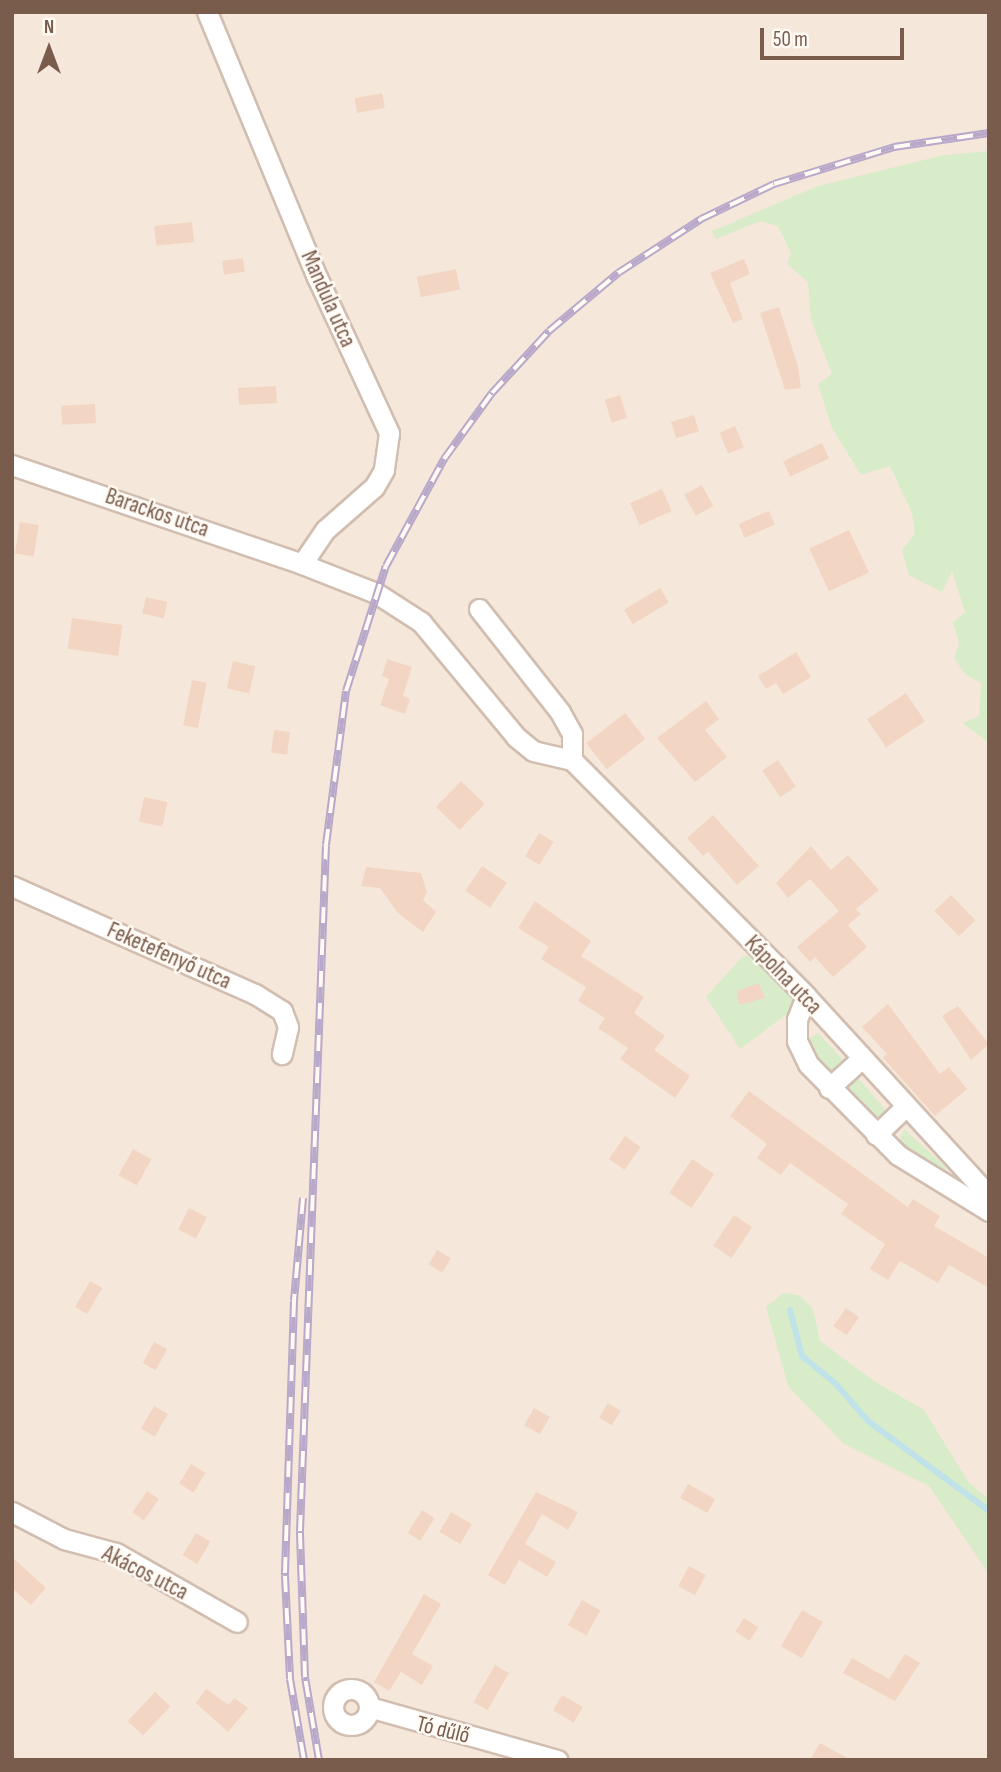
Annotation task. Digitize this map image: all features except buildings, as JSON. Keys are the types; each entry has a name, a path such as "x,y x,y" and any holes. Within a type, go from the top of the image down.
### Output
{"street":[{"name":"Mandula utca","path":"206,12 317,276 389,433 384,470 374,487 324,530 302,564"},
{"name":"Barackos utca","path":"12,465 302,564 376,593 421,622 516,737 533,751 572,760"},
{"path":"478,609 560,712 572,734 572,760"},
{"name":"Kápolna utca","path":"572,760 806,996 905,1108 989,1196"},
{"name":"Feketefenyő utca","path":"12,886 255,994 282,1011 288,1027 282,1054"},
{"path":"806,996 797,1018 797,1041 807,1064 898,1155 989,1210"},
{"path":"829,1088 861,1059"},
{"path":"876,1135 905,1108"},
{"name":"Akácos utca","path":"12,1512 64,1539 116,1553 237,1622"},
{"name":"Tó dűlő","path":"369,1707 558,1760"}],"shaded area":[{"path":"12,12 989,12 989,1760 12,1760"}],"green space":[{"path":"989,151 989,743 963,723 979,716 981,683 966,675 954,658 959,643 953,622 965,612 952,571 942,592 909,575 902,550 915,534 912,513 890,466 861,475 832,428 818,384 832,374 811,320 808,282 787,264 791,253 778,226 760,221 716,239 712,231 818,186 944,155"},
{"path":"755,955 799,1000 787,1014 740,1049 706,997 743,956"},
{"path":"818,1033 846,1063 830,1077 810,1057 810,1038"},
{"path":"855,1074 887,1112 878,1117 857,1105 844,1089"},
{"path":"904,1129 947,1168 942,1172 902,1149 899,1141"},
{"path":"783,1293 799,1295 813,1309 820,1341 874,1381 924,1410 969,1483 989,1499 989,1574 929,1486 844,1444 788,1386 766,1307"}],"waterway":[{"path":"790,1310 802,1356 835,1383 868,1421 989,1511"}],"railway":[{"path":"319,1760 305,1677 300,1531 326,845 346,691 386,566 444,459 492,393 549,331 618,273 701,219 774,184 894,147 989,133"},
{"path":"303,1198 294,1301 285,1576 290,1679 304,1760"}]}
